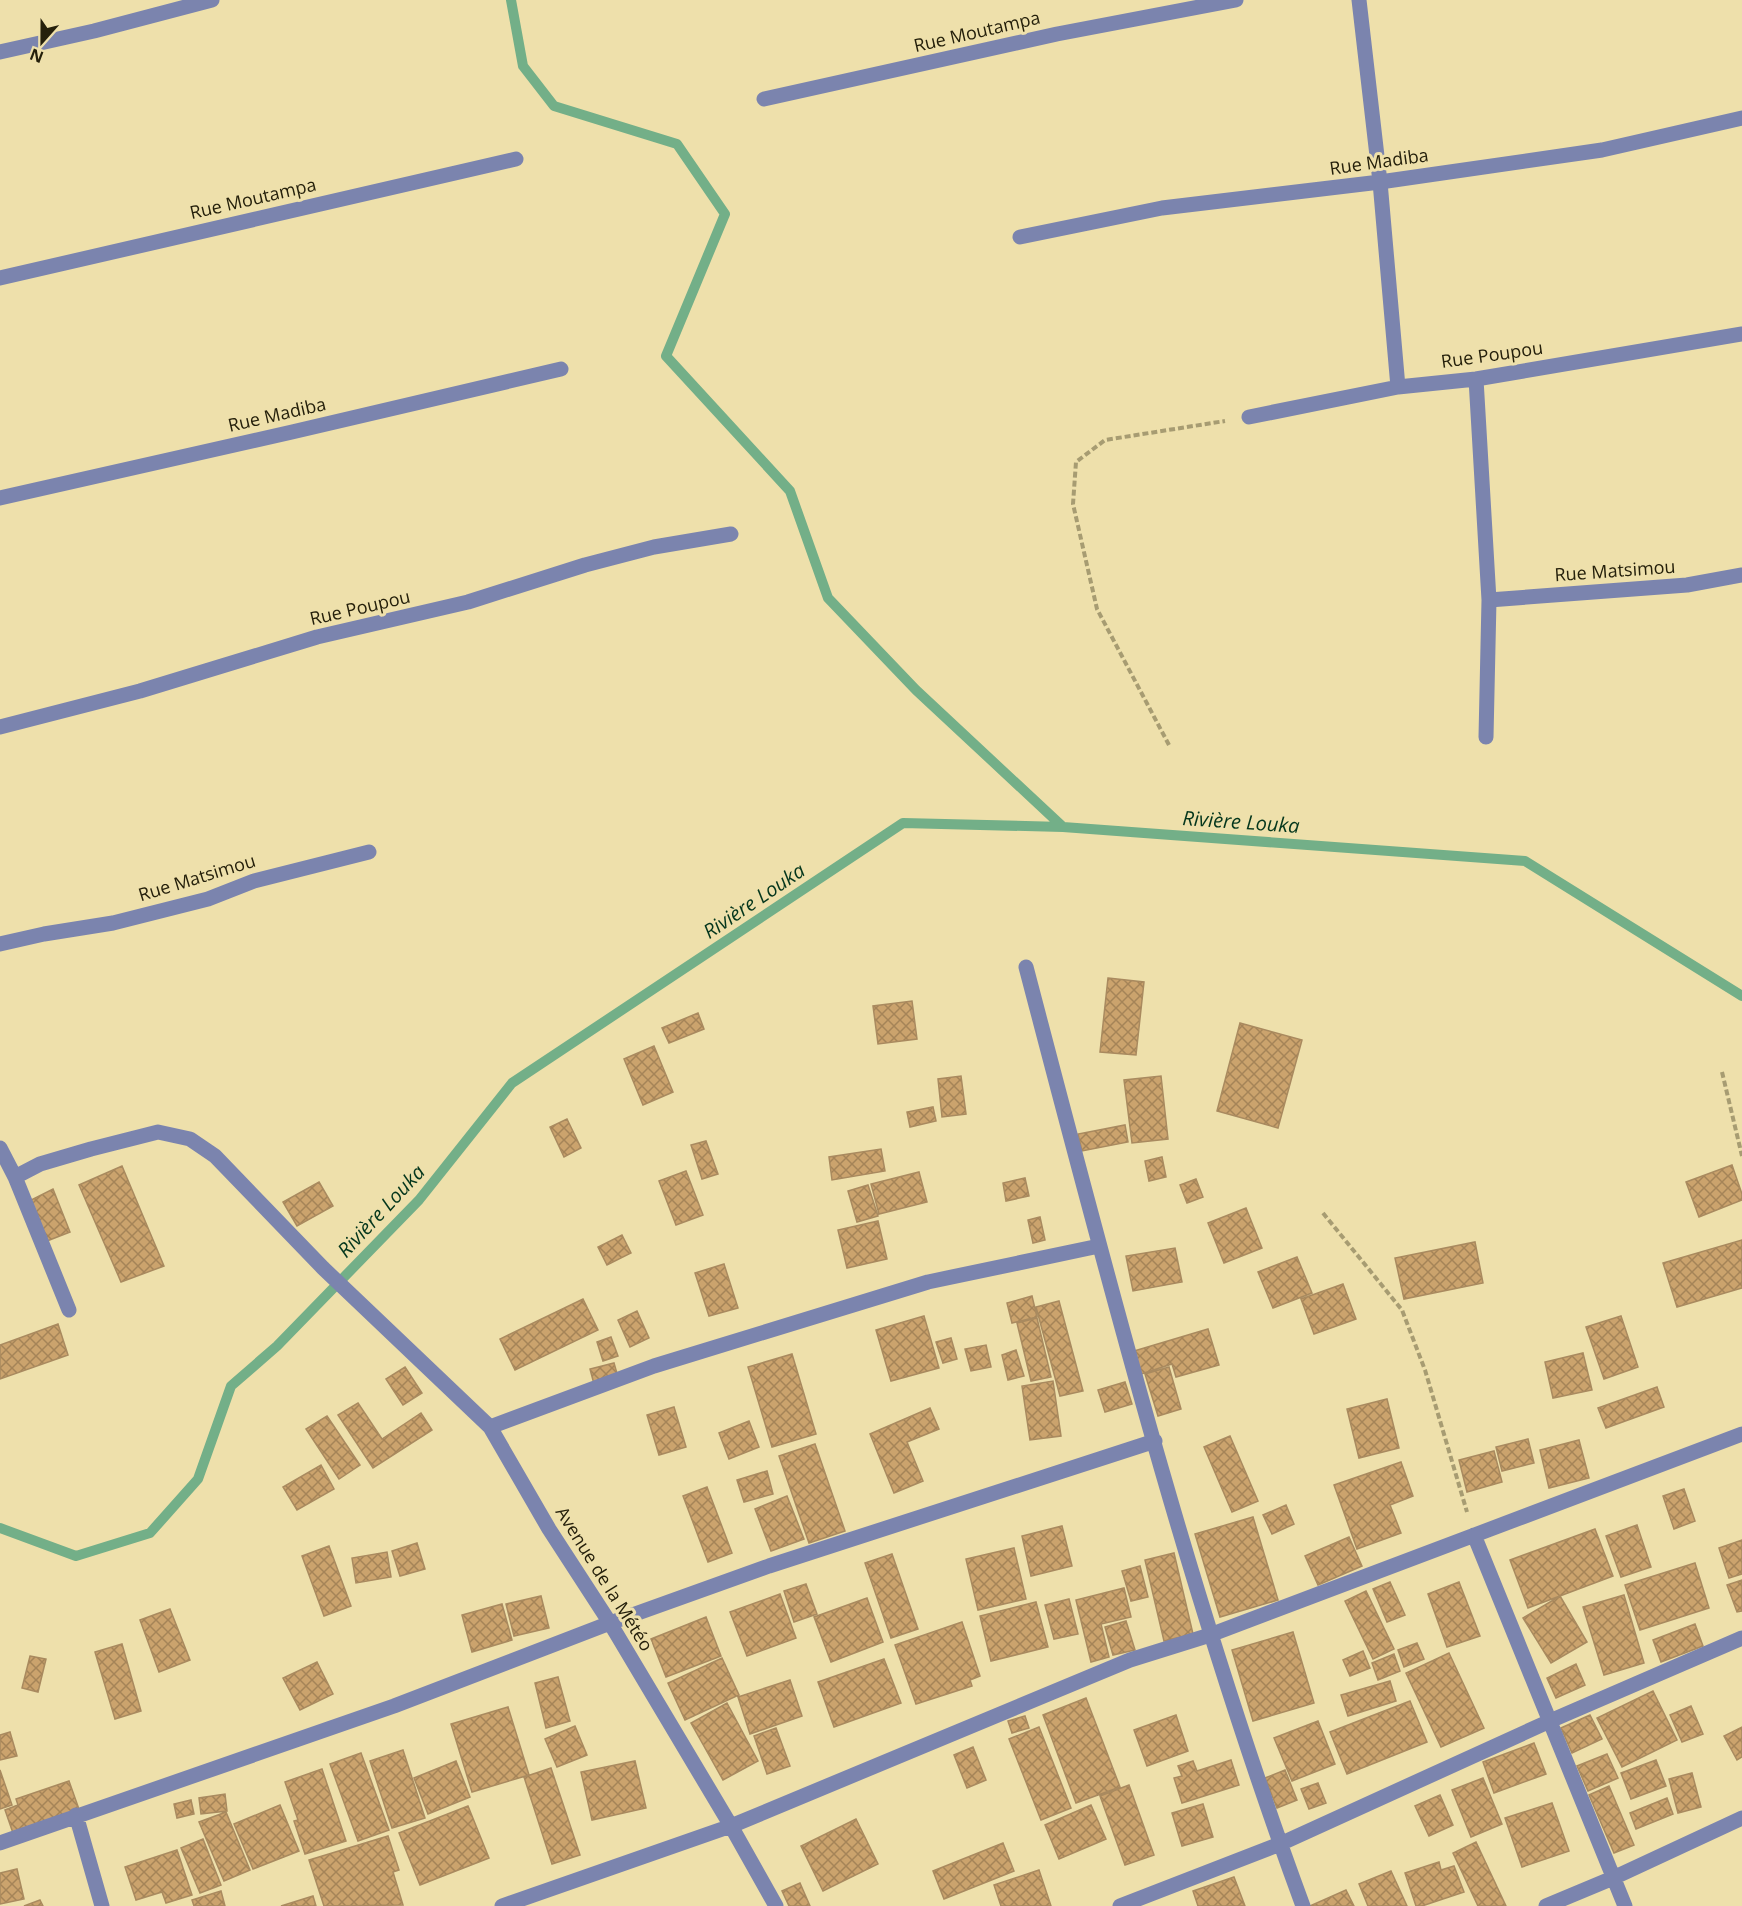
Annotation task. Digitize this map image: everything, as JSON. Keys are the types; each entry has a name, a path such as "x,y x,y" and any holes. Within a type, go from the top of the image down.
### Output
{"street":[{"path":"0,52 94,31 212,0"},
{"name":"Rue Moutampa","path":"764,99 1057,34 1236,0"},
{"path":"1359,0 1380,182 1398,387"},
{"name":"Rue Madiba","path":"1020,237 1162,208 1380,182 1602,150 1742,118"},
{"name":"Rue Moutampa","path":"0,278 516,159"},
{"name":"Rue Poupou","path":"1249,417 1398,387 1476,379 1742,334"},
{"name":"Rue Madiba","path":"0,498 561,369"},
{"path":"1476,379 1489,600 1486,736"},
{"name":"Rue Poupou","path":"0,727 140,691 317,637 468,602 585,565 654,547 731,534"},
{"name":"Rue Matsimou","path":"1489,600 1687,585 1742,575"},
{"name":"Rue Matsimou","path":"0,944 113,923 208,899 254,881 369,852"},
{"path":"1026,968 1099,1246 1210,1635 1280,1844 1304,1906"},
{"name":"Avenue de la Météo","path":"15,1177 40,1164 159,1132 190,1139 215,1156 323,1268 489,1427 549,1528 610,1623 776,1906"},
{"path":"0,1148 15,1177 69,1310"},
{"path":"489,1427 654,1366 928,1282 1099,1246"},
{"path":"502,1906 731,1826 1130,1660 1210,1635 1742,1434"},
{"path":"0,1843 394,1706 610,1623 769,1566 1155,1441"},
{"path":"1474,1535 1626,1906"},
{"path":"1120,1906 1280,1844 1550,1721 1742,1638"},
{"path":"76,1815 102,1906"},
{"path":"1546,1906 1613,1878 1742,1818"}],"path":[{"path":"1168,745 1097,609 1073,504 1076,462 1105,440 1249,417"},
{"path":"1722,1072 1742,1156"},
{"path":"1323,1212 1402,1310 1425,1370 1474,1535"}],"building":[{"path":"1108,978 1144,982 1136,1055 1100,1052"},
{"path":"912,1001 917,1039 878,1044 873,1006"},
{"path":"698,1013 704,1029 669,1043 662,1028"},
{"path":"1240,1023 1302,1040 1278,1128 1217,1111"},
{"path":"654,1046 673,1092 643,1105 624,1059"},
{"path":"961,1076 966,1114 942,1117 938,1079"},
{"path":"1161,1076 1168,1139 1132,1143 1124,1080"},
{"path":"933,1107 936,1121 910,1127 907,1112"},
{"path":"567,1119 581,1148 564,1157 550,1127"},
{"path":"1125,1125 1128,1142 1082,1151 1078,1134"},
{"path":"706,1141 718,1174 702,1179 691,1145"},
{"path":"881,1149 885,1171 832,1180 829,1157"},
{"path":"1162,1157 1166,1177 1149,1181 1145,1161"},
{"path":"1732,1165 1742,1200 1699,1217 1686,1182"},
{"path":"122,1166 164,1266 121,1282 79,1185"},
{"path":"686,1171 703,1215 676,1225 659,1181"},
{"path":"919,1172 927,1202 879,1214 871,1184"},
{"path":"1025,1178 1029,1196 1006,1201 1003,1183"},
{"path":"1196,1179 1203,1197 1187,1203 1180,1185"},
{"path":"319,1182 333,1206 297,1226 283,1202"},
{"path":"868,1185 878,1216 857,1222 848,1191"},
{"path":"53,1189 70,1232 47,1241 29,1201"},
{"path":"1246,1208 1262,1248 1224,1263 1208,1223"},
{"path":"1040,1217 1045,1240 1033,1243 1028,1220"},
{"path":"878,1221 887,1259 847,1268 838,1230"},
{"path":"622,1235 631,1253 607,1265 598,1247"},
{"path":"1742,1240 1742,1288 1677,1307 1663,1263"},
{"path":"1475,1242 1483,1283 1404,1299 1395,1258"},
{"path":"1175,1248 1182,1282 1133,1291 1126,1256"},
{"path":"1297,1257 1312,1293 1273,1308 1258,1272"},
{"path":"724,1264 738,1308 709,1316 695,1273"},
{"path":"1343,1284 1356,1319 1314,1334 1301,1299"},
{"path":"1032,1296 1037,1317 1012,1323 1007,1303"},
{"path":"583,1299 598,1330 515,1370 500,1339"},
{"path":"1059,1301 1083,1391 1060,1396 1036,1307"},
{"path":"637,1311 649,1338 630,1347 618,1320"},
{"path":"924,1316 939,1368 891,1381 876,1330"},
{"path":"1621,1316 1638,1367 1604,1379 1586,1327"},
{"path":"1037,1318 1051,1377 1031,1381 1017,1323"},
{"path":"58,1324 68,1355 0,1379 0,1345"},
{"path":"1208,1329 1219,1365 1176,1377 1172,1364 1141,1374 1134,1351"},
{"path":"611,1337 618,1356 603,1361 597,1342"},
{"path":"951,1338 957,1359 943,1363 936,1342"},
{"path":"986,1345 991,1367 971,1371 965,1349"},
{"path":"1016,1350 1024,1376 1008,1380 1002,1355"},
{"path":"1583,1353 1592,1390 1553,1398 1545,1362"},
{"path":"792,1354 816,1434 772,1447 748,1367"},
{"path":"614,1363 618,1377 594,1384 590,1369"},
{"path":"405,1367 422,1393 403,1405 386,1379"},
{"path":"1169,1367 1181,1409 1158,1416 1145,1374"},
{"path":"1053,1381 1061,1436 1030,1440 1022,1386"},
{"path":"1125,1382 1132,1404 1105,1412 1098,1390"},
{"path":"1657,1387 1664,1407 1606,1428 1598,1408"},
{"path":"1387,1399 1399,1448 1359,1458 1347,1409"},
{"path":"358,1403 382,1439 421,1413 432,1430 373,1468 338,1415"},
{"path":"674,1407 686,1447 659,1455 647,1415"},
{"path":"930,1408 939,1429 907,1442 923,1481 894,1493 870,1434"},
{"path":"327,1416 360,1465 339,1479 306,1429"},
{"path":"749,1421 759,1447 729,1459 719,1433"},
{"path":"1230,1436 1258,1501 1232,1512 1204,1447"},
{"path":"1528,1439 1534,1463 1502,1471 1496,1447"},
{"path":"1579,1440 1589,1478 1549,1488 1540,1450"},
{"path":"815,1444 845,1531 809,1543 779,1456"},
{"path":"1494,1451 1502,1482 1467,1492 1459,1460"},
{"path":"1401,1462 1413,1496 1390,1505 1401,1533 1357,1549 1334,1485"},
{"path":"321,1465 334,1489 297,1510 283,1487"},
{"path":"767,1471 773,1494 744,1502 737,1480"},
{"path":"707,1487 732,1553 708,1562 683,1496"},
{"path":"1684,1489 1695,1521 1674,1529 1663,1496"},
{"path":"787,1496 804,1539 771,1551 755,1509"},
{"path":"1286,1505 1294,1524 1272,1534 1263,1515"},
{"path":"1253,1517 1278,1600 1220,1617 1195,1534"},
{"path":"1637,1525 1651,1567 1621,1577 1606,1536"},
{"path":"1062,1526 1072,1566 1031,1576 1022,1536"},
{"path":"1595,1529 1613,1576 1528,1608 1510,1560"},
{"path":"1349,1537 1362,1566 1318,1585 1305,1556"},
{"path":"1742,1540 1742,1574 1729,1578 1719,1548"},
{"path":"417,1543 425,1569 400,1576 392,1551"},
{"path":"329,1546 351,1606 324,1616 302,1556"},
{"path":"1014,1548 1026,1599 978,1610 966,1559"},
{"path":"387,1552 391,1577 356,1583 352,1558"},
{"path":"1174,1553 1193,1634 1164,1641 1145,1560"},
{"path":"892,1554 918,1629 891,1638 865,1563"},
{"path":"1695,1563 1709,1608 1640,1630 1625,1585"},
{"path":"1140,1566 1148,1597 1131,1601 1122,1571"},
{"path":"1742,1580 1742,1611 1737,1612 1727,1585"},
{"path":"1390,1582 1405,1615 1387,1622 1373,1589"},
{"path":"1459,1582 1480,1636 1447,1647 1428,1594"},
{"path":"806,1584 817,1614 794,1622 784,1591"},
{"path":"1124,1588 1131,1617 1101,1624 1109,1657 1091,1662 1076,1600"},
{"path":"1366,1591 1394,1649 1373,1659 1345,1601"},
{"path":"780,1594 796,1638 747,1656 730,1612"},
{"path":"1624,1595 1644,1663 1604,1675 1583,1607"},
{"path":"541,1596 549,1628 514,1636 506,1604"},
{"path":"1560,1596 1587,1642 1551,1663 1523,1618"},
{"path":"867,1598 883,1642 831,1662 814,1617"},
{"path":"1069,1599 1078,1634 1054,1639 1045,1605"},
{"path":"1036,1602 1048,1647 991,1661 980,1616"},
{"path":"502,1604 512,1640 472,1652 462,1615"},
{"path":"170,1609 190,1660 159,1672 140,1620"},
{"path":"706,1617 721,1656 666,1677 651,1639"},
{"path":"1126,1621 1135,1650 1113,1655 1105,1627"},
{"path":"962,1622 980,1676 970,1680 972,1686 916,1704 895,1645"},
{"path":"1695,1624 1703,1646 1661,1662 1653,1640"},
{"path":"1293,1632 1314,1703 1253,1721 1232,1650"},
{"path":"1417,1643 1424,1659 1404,1667 1398,1650"},
{"path":"122,1644 141,1711 115,1719 95,1652"},
{"path":"1363,1651 1370,1668 1350,1676 1343,1660"},
{"path":"1449,1653 1484,1728 1441,1747 1406,1673"},
{"path":"1394,1654 1400,1671 1378,1680 1372,1663"},
{"path":"30,1656 46,1659 38,1692 22,1688"},
{"path":"722,1658 739,1695 685,1720 668,1683"},
{"path":"884,1659 901,1703 834,1727 818,1682"},
{"path":"317,1662 333,1694 300,1710 283,1678"},
{"path":"1576,1664 1585,1685 1556,1698 1547,1678"},
{"path":"558,1677 570,1721 546,1728 535,1683"},
{"path":"790,1680 802,1716 750,1734 738,1697"},
{"path":"1390,1681 1396,1701 1348,1716 1341,1695"},
{"path":"1653,1691 1677,1740 1622,1767 1597,1718"},
{"path":"1086,1698 1120,1787 1076,1803 1043,1715"},
{"path":"1410,1701 1427,1742 1347,1774 1330,1732"},
{"path":"727,1703 758,1761 723,1780 691,1723"},
{"path":"1691,1706 1703,1734 1682,1742 1670,1715"},
{"path":"508,1707 529,1775 472,1792 451,1724"},
{"path":"1176,1715 1188,1751 1147,1766 1134,1730"},
{"path":"1590,1715 1602,1739 1572,1753 1561,1728"},
{"path":"1025,1716 1029,1728 1012,1733 1008,1721"},
{"path":"1318,1721 1335,1764 1292,1781 1274,1738"},
{"path":"575,1726 587,1755 557,1767 545,1739"},
{"path":"1039,1727 1071,1808 1041,1820 1009,1739"},
{"path":"1742,1727 1742,1757 1737,1760 1724,1736"},
{"path":"776,1728 790,1766 767,1774 754,1736"},
{"path":"10,1732 17,1756 0,1760 0,1735"},
{"path":"1534,1743 1546,1774 1494,1793 1483,1762"},
{"path":"973,1747 986,1780 967,1788 954,1755"},
{"path":"403,1750 425,1818 392,1828 370,1761"},
{"path":"361,1753 389,1830 358,1841 330,1764"},
{"path":"1607,1754 1618,1778 1588,1791 1577,1766"},
{"path":"1231,1760 1239,1785 1182,1803 1174,1778 1182,1776 1178,1766 1193,1761 1197,1771"},
{"path":"1656,1760 1666,1786 1631,1799 1621,1773"},
{"path":"456,1761 470,1797 428,1814 414,1778"},
{"path":"635,1761 646,1808 592,1820 581,1772"},
{"path":"551,1768 580,1855 552,1864 524,1777"},
{"path":"322,1769 346,1841 305,1854 294,1821 298,1820 285,1782"},
{"path":"0,1770 12,1805 0,1809"},
{"path":"1285,1770 1297,1800 1277,1808 1265,1778"},
{"path":"1692,1773 1701,1807 1678,1813 1669,1779"},
{"path":"1483,1778 1502,1824 1471,1837 1452,1790"},
{"path":"69,1781 80,1812 13,1833 5,1810 18,1805 16,1799"},
{"path":"1318,1783 1326,1803 1309,1809 1301,1789"},
{"path":"1129,1785 1154,1855 1125,1865 1100,1796"},
{"path":"1609,1786 1634,1845 1614,1853 1589,1795"},
{"path":"225,1794 227,1811 201,1814 199,1798"},
{"path":"1440,1795 1453,1825 1429,1836 1415,1806"},
{"path":"1667,1798 1673,1814 1636,1829 1630,1813"},
{"path":"191,1800 194,1814 177,1818 174,1804"},
{"path":"1552,1803 1569,1851 1522,1867 1505,1818"},
{"path":"1203,1804 1213,1837 1182,1846 1172,1813"},
{"path":"280,1805 299,1851 253,1869 234,1824"},
{"path":"1091,1805 1106,1839 1059,1859 1045,1825"},
{"path":"468,1806 489,1858 420,1885 399,1833"},
{"path":"226,1812 250,1870 224,1881 199,1822"},
{"path":"856,1819 878,1864 823,1891 801,1846"},
{"path":"388,1836 399,1870 393,1872 403,1905 324,1906 309,1860"},
{"path":"203,1839 221,1885 200,1893 181,1848"},
{"path":"1476,1842 1506,1906 1478,1906 1453,1853"},
{"path":"1003,1843 1014,1871 944,1899 933,1871"},
{"path":"177,1850 192,1895 166,1903 162,1892 136,1900 125,1867"},
{"path":"1439,1862 1441,1870 1454,1866 1464,1892 1416,1906 1405,1873"},
{"path":"17,1869 24,1899 0,1904 0,1873"},
{"path":"1039,1870 1051,1906 1001,1906 994,1885"},
{"path":"1391,1871 1407,1906 1368,1906 1359,1884"},
{"path":"1234,1877 1245,1906 1198,1906 1193,1891"},
{"path":"800,1883 810,1906 789,1906 782,1891"},
{"path":"1346,1890 1354,1906 1310,1906"},
{"path":"221,1891 225,1906 194,1906 192,1900"},
{"path":"313,1896 316,1906 281,1906"},
{"path":"40,1900 43,1906 24,1906"}],"waterway":[{"path":"511,0 523,66 554,106 677,144 725,214 666,356 790,491 828,598 916,690 1063,827"},
{"name":"Rivière Louka","path":"0,1528 76,1556 150,1533 198,1479 231,1386 277,1346 419,1200 512,1083 903,823 1063,827 1525,861 1742,996"}]}
